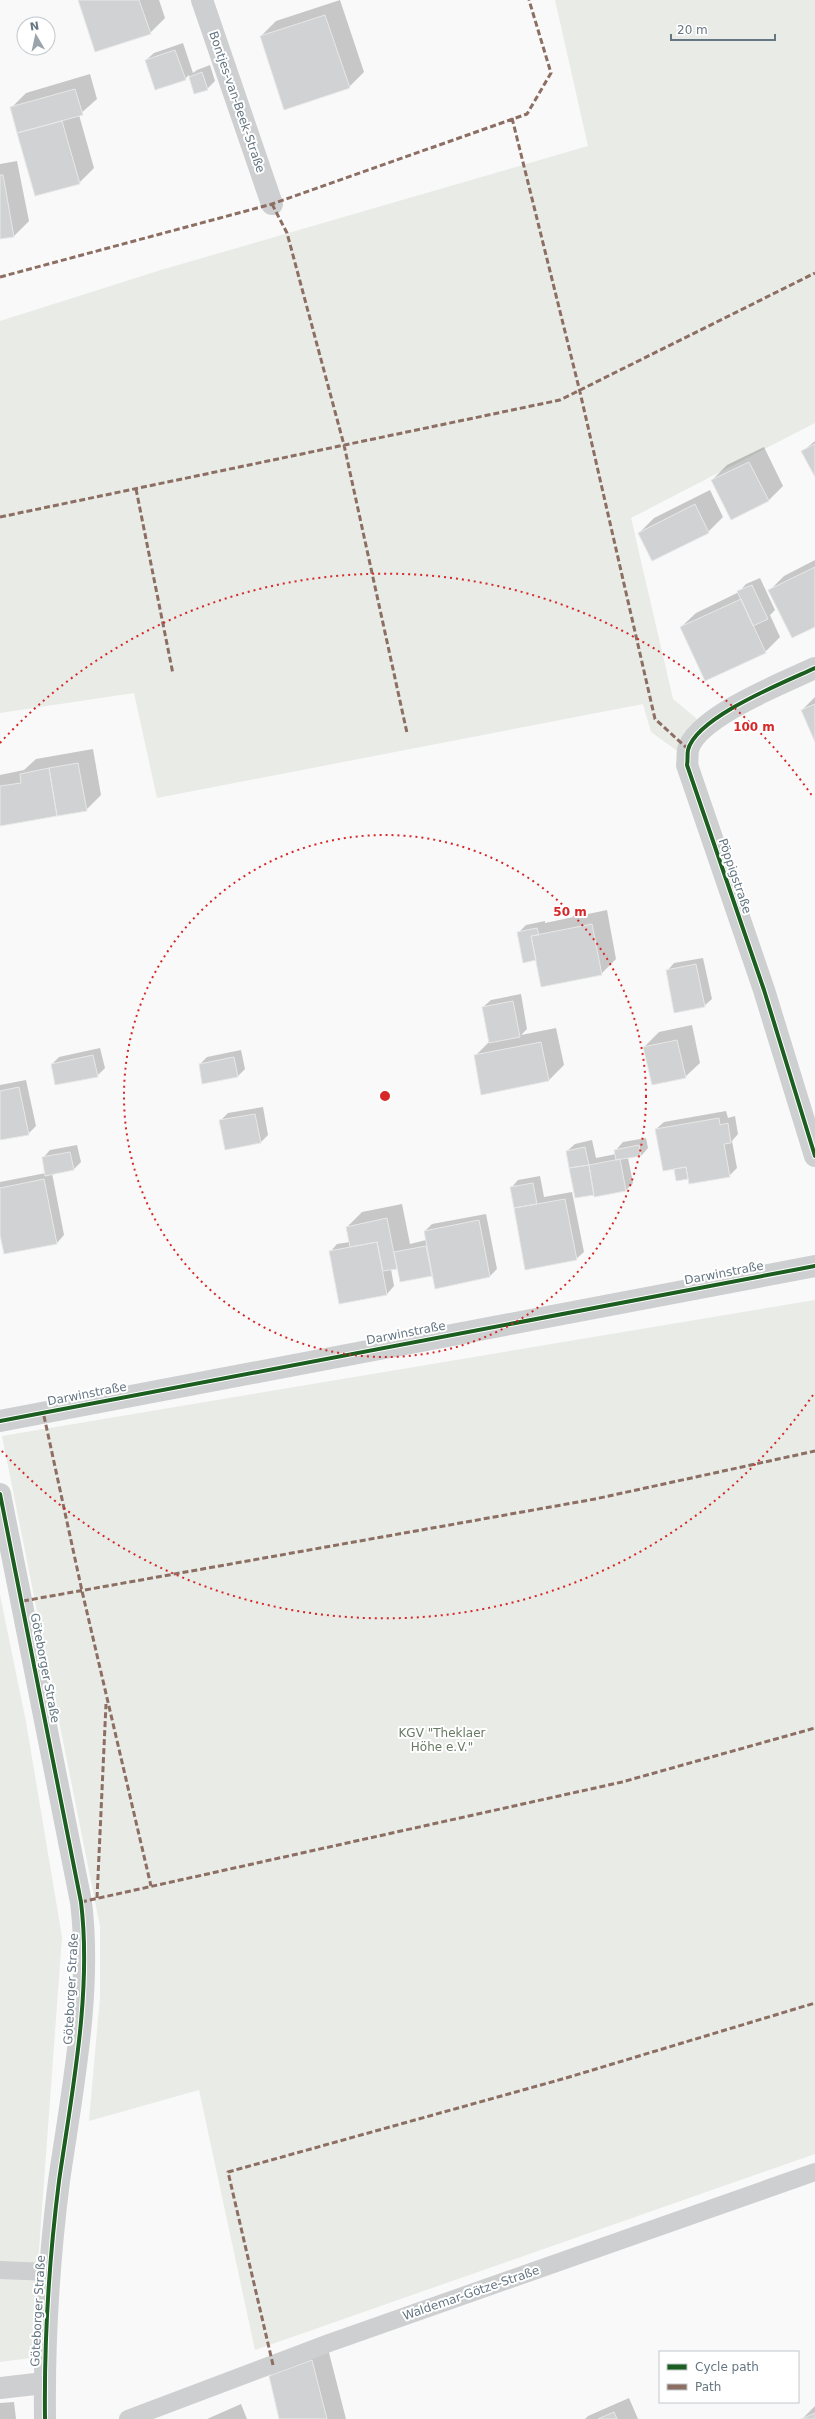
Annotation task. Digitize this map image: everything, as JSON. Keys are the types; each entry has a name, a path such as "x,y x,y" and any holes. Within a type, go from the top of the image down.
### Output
{"street":[{"name":"Bontjes-van-Beek-Straße","path":"202,0 272,204"},
{"name":"Pöppigstraße","path":"815,668 717,716 701,730 688,749 688,765 764,990 815,1156"},
{"name":"Darwinstraße","path":"0,1421 815,1266"},
{"name":"Göteborger Straße","path":"0,1494 81,1902 85,1936 77,2057 49,2272 44,2382 45,2419"},
{"path":"0,2388 44,2382"}],"lane":[{"name":"Waldemar-Götze-Straße","path":"128,2419 329,2343 815,2172"},
{"path":"0,2270 49,2272"}],"green space":[{"path":"555,0 815,0 815,423 631,518 673,699 697,719 680,753 651,732 643,704 157,798 134,693 0,713 0,321 161,270 588,146"},
{"name":"KGV \"Theklaer Höhe e.V.\"","path":"815,1300 815,2154 255,2350 199,2090 89,2121 100,1997 100,1926 2,1436"},
{"path":"0,1595 26,1722 62,1937 31,2358 0,2362"}],"building":[{"path":"78,0 139,0 151,34 95,52"},
{"path":"325,15 350,88 284,110 260,36"},
{"path":"175,50 186,80 155,90 145,60"},
{"path":"202,72 208,90 194,94 189,77"},
{"path":"75,89 83,115 17,133 10,107"},
{"path":"62,121 80,184 35,196 17,133"},
{"path":"0,175 3,175 14,237 0,239"},
{"path":"815,444 815,477 801,451"},
{"path":"749,462 769,501 731,520 711,480"},
{"path":"695,504 709,533 652,561 638,533"},
{"path":"815,567 815,627 792,638 768,590"},
{"path":"752,585 768,619 753,626 737,591"},
{"path":"741,599 766,653 705,681 680,627"},
{"path":"815,704 815,742 801,710"},
{"path":"78,763 87,811 57,816 49,768"},
{"path":"49,768 57,816 0,826 0,786 21,783 20,774"},
{"path":"592,924 602,975 541,987 531,936"},
{"path":"537,928 539,935 531,936 536,960 523,963 517,932"},
{"path":"696,964 705,1007 674,1013 666,970"},
{"path":"513,1001 520,1037 489,1043 482,1007"},
{"path":"677,1040 686,1078 652,1085 643,1047"},
{"path":"541,1042 549,1081 481,1095 474,1055"},
{"path":"93,1055 98,1077 55,1085 51,1064"},
{"path":"234,1057 238,1077 202,1084 199,1064"},
{"path":"19,1087 29,1135 0,1140 0,1091"},
{"path":"255,1114 261,1143 225,1150 219,1120"},
{"path":"719,1118 720,1125 728,1123 731,1143 724,1144 730,1177 689,1184 686,1167 663,1171 655,1129"},
{"path":"639,1145 641,1156 616,1160 614,1150"},
{"path":"585,1147 589,1165 569,1168 566,1151"},
{"path":"70,1152 74,1170 45,1176 42,1157"},
{"path":"620,1159 626,1191 594,1197 589,1165"},
{"path":"589,1165 594,1195 575,1198 569,1168"},
{"path":"686,1167 688,1179 676,1181 674,1169"},
{"path":"44,1179 57,1244 4,1254 0,1235 0,1188"},
{"path":"533,1183 537,1204 514,1208 510,1187"},
{"path":"565,1199 577,1260 525,1270 514,1208"},
{"path":"387,1218 397,1269 383,1271 377,1242 350,1247 346,1227"},
{"path":"479,1220 490,1277 435,1289 424,1231"},
{"path":"377,1242 387,1295 339,1304 329,1251"},
{"path":"426,1246 432,1276 400,1282 394,1252"},
{"path":"312,2360 327,2419 279,2419 269,2376"},
{"path":"614,2412 617,2419 598,2419"},
{"path":"815,2413 815,2419 801,2419"}],"marked path":[{"path":"0,277 272,204 527,114 551,73 529,0"},
{"path":"512,118 580,392 655,719 688,749"},
{"path":"272,204 287,233 344,445 407,733"},
{"path":"0,517 560,400 815,273"},
{"path":"136,489 173,674"},
{"path":"44,1416 82,1591 151,1886"},
{"path":"23,1601 595,1499 815,1451"},
{"path":"97,1898 106,1704"},
{"path":"81,1902 622,1782 815,1728"},
{"path":"273,2365 228,2172 566,2078 815,2003"}],"cycle path":[{"path":"815,668 743,702 707,725 695,738 688,750 687,765 764,990 815,1156"},
{"path":"0,1421 815,1266"},
{"path":"0,1494 81,1902 84,1936 84,1971 79,2042 52,2240 46,2329 45,2419"}]}
